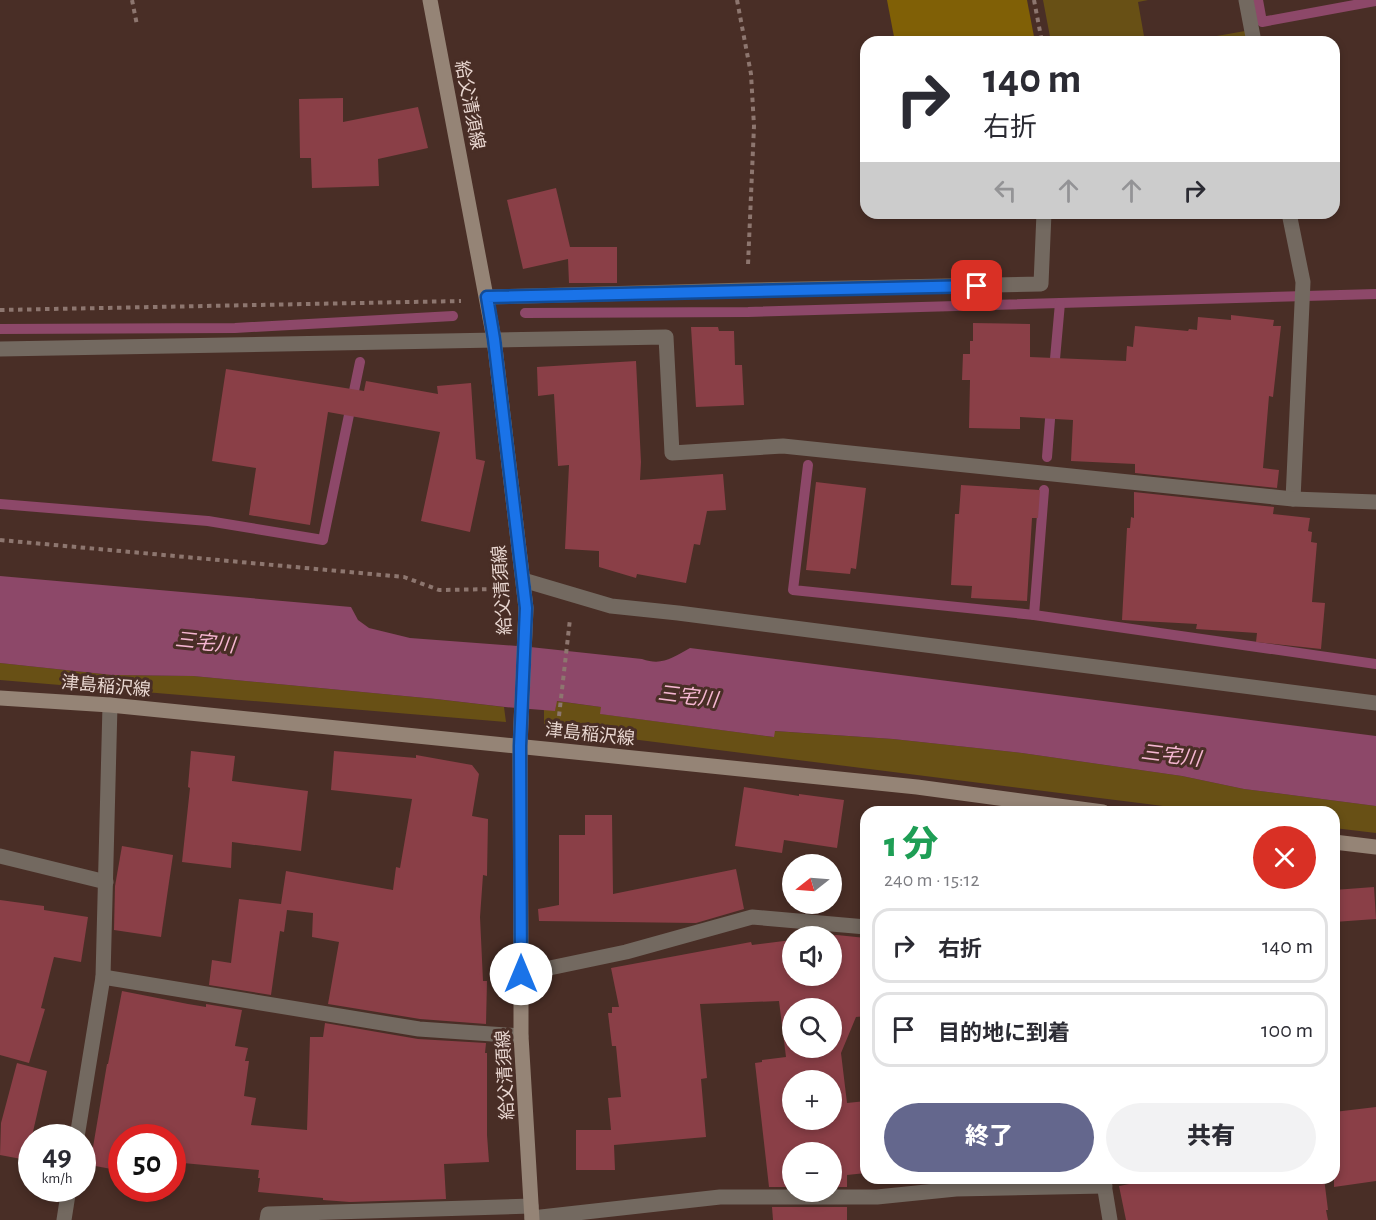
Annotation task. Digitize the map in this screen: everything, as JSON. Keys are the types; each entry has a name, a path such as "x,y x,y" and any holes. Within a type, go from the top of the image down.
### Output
{"main road":[{"name":"給父清須線","path":"430,0 494,339 524,584 526,608 520,746 521,974 522,1036 532,1215"},
{"name":"津島稲沢線","path":"0,698 110,705 520,746 918,788 1057,806"},
{"path":"1340,843 1376,847"}],"street":[{"path":"1246,0 1253,36"},
{"path":"487,299 747,290 1041,284 1044,219"},
{"path":"1290,219 1303,282 1293,499"},
{"path":"0,350 666,337 672,453 783,446 1293,499 1376,502"},
{"path":"524,584 611,606 1376,703"},
{"path":"79,1124 104,977 110,705"},
{"path":"0,856 106,882"},
{"path":"521,974 626,952 752,917 860,926"},
{"path":"104,977 419,1029 522,1036"},
{"path":"267,1220 268,1214 532,1215 720,1197 877,1197 956,1189 1062,1184"},
{"path":"1104,1184 1110,1220"},
{"path":"64,1220 67,1202"}],"path":[{"path":"132,0 136,25"},
{"path":"737,0 751,74 754,126 747,290"},
{"path":"1034,0 1041,36"},
{"path":"0,310 487,299"},
{"path":"0,540 404,577 439,590 524,584"},
{"path":"557,732 568,637"}],"shaded area":[{"path":"887,0 1027,0 1034,36 894,36"},
{"path":"1043,0 1148,0 1138,2 1144,36 1050,36"},
{"path":"1245,31 1246,36 1217,36"},
{"path":"0,663 112,675 193,676 436,699 504,707 506,722 0,680"},
{"path":"556,701 601,707 601,714 773,737 774,731 893,739 1022,753 1182,776 1244,789 1376,806 1376,833 1340,829 1340,806 1163,806 544,728 544,710 555,710"}],"water":[{"name":"三宅川","path":"0,576 351,607 358,620 369,628 410,638 530,647 655,662 667,660 690,648 1376,736 1376,806 1244,789 1182,776 1022,753 893,739 775,731 774,737 600,714 601,707 557,701 555,711 193,676 112,675 0,663"}],"building":[{"path":"343,98 343,122 418,107 428,148 378,159 379,186 312,188 311,158 300,158 299,99"},
{"path":"556,188 570,247 617,247 617,283 569,283 568,259 523,269 507,200"},
{"path":"1231,315 1274,320 1273,326 1281,326 1273,397 1269,396 1263,468 1279,470 1277,488 1135,473 1135,464 1071,461 1073,420 1020,417 1020,429 969,428 970,380 962,380 963,354 970,354 973,323 1030,324 1030,357 1126,361 1127,346 1133,347 1135,326 1197,330 1198,317 1231,320"},
{"path":"691,327 718,327 719,331 734,331 735,365 742,365 744,405 696,407"},
{"path":"636,361 640,480 723,474 726,510 707,511 700,545 694,544 686,583 637,574 636,578 599,567 599,551 565,549 569,465 558,466 554,394 538,396 537,367"},
{"path":"226,369 364,391 366,381 438,394 437,386 471,383 476,459 485,461 470,532 421,521 440,432 328,412 310,525 249,515 256,468 212,461"},
{"path":"816,482 866,488 856,569 851,568 850,574 806,570"},
{"path":"961,485 1040,490 1038,518 1032,518 1027,601 971,598 972,586 951,585 955,514 959,514"},
{"path":"1134,492 1274,507 1273,514 1310,518 1308,531 1312,532 1311,542 1317,543 1312,602 1325,603 1321,649 1256,642 1257,633 1196,629 1197,624 1122,620 1127,528 1130,528 1131,517 1134,518"},
{"path":"191,751 235,756 232,781 308,791 301,851 232,842 231,868 182,862 190,788 188,787"},
{"path":"334,751 416,758 416,755 472,765 479,774 472,816 488,819 487,876 483,875 480,917 483,981 487,981 486,1024 420,1019 328,1004 339,942 312,937 313,913 287,910 284,932 280,931 271,995 209,985 212,960 231,963 239,899 281,904 286,871 393,890 396,867 400,868 412,799 331,790"},
{"path":"744,787 799,796 799,794 844,800 837,848 784,840 782,853 735,846"},
{"path":"585,815 612,815 613,894 736,869 744,909 696,923 539,921 538,909 559,905 559,835 585,835"},
{"path":"122,846 173,855 161,937 114,930 115,886"},
{"path":"1374,887 1376,919 1340,922 1340,890"},
{"path":"0,900 44,906 44,910 88,917 81,962 54,957 41,1008 45,1009 29,1063 0,1055"},
{"path":"842,936 860,937 860,1017 856,1017 842,1051 842,998 782,998 782,1025 779,1001 700,1004 707,1078 701,1079 706,1137 614,1145 615,1170 576,1170 576,1130 611,1130 608,1098 621,1097 616,1046 612,1046 608,1013 612,1013 612,1007 619,1007 611,968 751,942 752,945 782,941 782,986 842,986"},
{"path":"122,991 206,1007 206,1004 242,1010 235,1046 248,1048 245,1061 249,1061 244,1096 256,1098 251,1125 307,1130 310,1037 323,1037 325,1023 418,1039 486,1043 489,1162 444,1164 446,1199 350,1202 323,1200 323,1198 258,1192 259,1170 186,1163 186,1124 108,1124 108,1168 96,1166 96,1129"},
{"path":"782,1058 842,1058 847,1103 860,1102 860,1174 847,1175 847,1187 842,1187 842,1142 782,1142 782,1187 769,1187 755,1063 762,1062 762,1060"},
{"path":"17,1063 47,1071 35,1124 18,1124 18,1158 0,1155 1,1123"},
{"path":"1376,1107 1376,1181 1334,1187 1334,1184 1340,1184 1340,1111"},
{"path":"1129,1184 1325,1184 1328,1220 1126,1220 1119,1186"},
{"path":"772,1207 847,1207 847,1220 773,1220"}],"waterway":[{"path":"1258,0 1262,22 1376,1"},
{"path":"525,313 748,312 1376,294"},
{"path":"1054,370 1060,303"},
{"path":"0,329 235,328 453,316"},
{"path":"0,504 208,521 323,540 360,362"},
{"path":"1047,457 1051,407"},
{"path":"808,465 793,590 1034,615 1376,664"},
{"path":"1034,615 1044,490"}],"route":[{"path":"521,974 520,746 526,608 487,297 977,286"}]}
